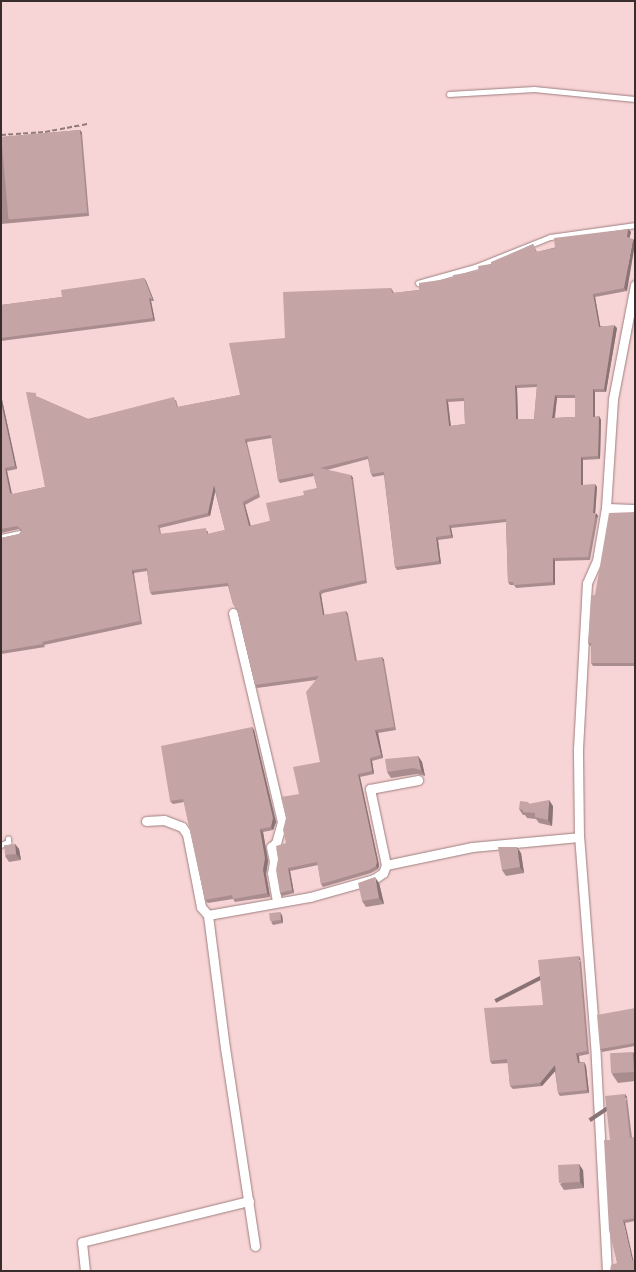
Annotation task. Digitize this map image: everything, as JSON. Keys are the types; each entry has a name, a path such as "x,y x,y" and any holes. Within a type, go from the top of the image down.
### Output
{"street":[{"path":"606,1271 594,1043 579,837 578,749 587,583 597,561 606,508 613,399 635,285"},
{"path":"606,508 635,509"},
{"path":"233,613 282,822 276,843 271,847 274,861 272,873 277,902"},
{"path":"208,915 310,897 374,879 383,873 386,865 370,789 418,780"},
{"path":"146,821 164,820 182,827 187,834 201,907 208,915 256,1246"},
{"path":"386,865 472,847 579,837"},
{"path":"86,1271 82,1242 248,1200"}],"lane":[{"path":"449,94 534,89 635,99"},
{"path":"418,283 475,267 550,237 635,225"},
{"path":"1,537 20,533"},
{"path":"1,845 8,842 8,838"}],"path":[{"path":"1,135 46,132 87,124"}],"building":[{"path":"80,130 87,213 9,220 1,137"},
{"path":"628,229 627,237 633,239 624,288 593,294 599,327 614,325 604,389 593,389 593,417 599,416 598,456 581,457 581,485 595,484 593,513 596,513 588,557 553,558 553,582 514,585 513,582 508,582 506,519 449,525 451,535 436,537 439,561 395,567 384,472 371,474 368,456 320,468 351,475 365,580 321,590 319,592 323,615 346,611 355,661 382,657 394,727 375,730 381,755 370,758 372,771 358,774 377,862 376,866 369,870 321,884 317,862 288,868 292,890 280,893 276,870 278,859 276,846 286,843 283,830 286,818 281,797 299,794 293,767 320,762 306,692 319,676 255,685 237,609 233,604 228,583 150,592 147,568 132,570 140,621 42,642 43,644 1,651 1,538 19,534 22,530 17,526 1,529 1,402 15,466 5,468 10,493 45,487 26,392 36,393 36,396 88,419 174,397 177,407 240,395 229,343 285,338 283,292 391,288 392,293 419,290 419,283 454,278 453,275 479,271 478,266 491,264 491,262 533,244 536,252 555,248 554,238","holes":["537,384 534,419 516,419 515,385","555,395 575,395 575,417 552,418","464,398 465,424 449,426 446,399","271,435 278,480 313,473 317,488 303,491 304,495 266,503 270,521 249,526 243,502 258,494 245,439","214,485 225,530 207,534 206,528 160,534 158,525 208,513"]},
{"path":"144,278 152,298 149,298 153,318 1,338 1,305 62,297 61,290"},
{"path":"635,512 635,663 591,663 591,643 588,643 591,595 595,595 609,513"},
{"path":"252,727 273,818 271,827 260,829 265,858 263,870 267,893 233,899 232,895 205,900 183,799 170,801 161,746"},
{"path":"418,756 421,770 413,768 387,772 385,759"},
{"path":"549,800 548,820 535,817 535,813 523,812 523,810 519,809 520,801 528,802 528,804"},
{"path":"15,844 16,854 5,855 4,845"},
{"path":"498,847 517,847 520,867 502,870"},
{"path":"375,877 379,898 362,901 358,883"},
{"path":"280,912 281,920 270,921 269,913"},
{"path":"579,956 587,1051 576,1053 578,1063 584,1062 587,1090 558,1093 555,1065 540,1083 510,1086 507,1059 490,1061 484,1008 543,1005 538,960"},
{"path":"635,1008 635,1043 600,1049 597,1015"},
{"path":"633,1052 634,1072 611,1073 610,1053"},
{"path":"625,1094 630,1138 635,1137 635,1218 623,1220 632,1260 635,1260 635,1271 610,1271 611,1265 617,1263 609,1230 604,1140 610,1140 605,1096"},
{"path":"579,1164 580,1182 559,1183 558,1165"}]}
